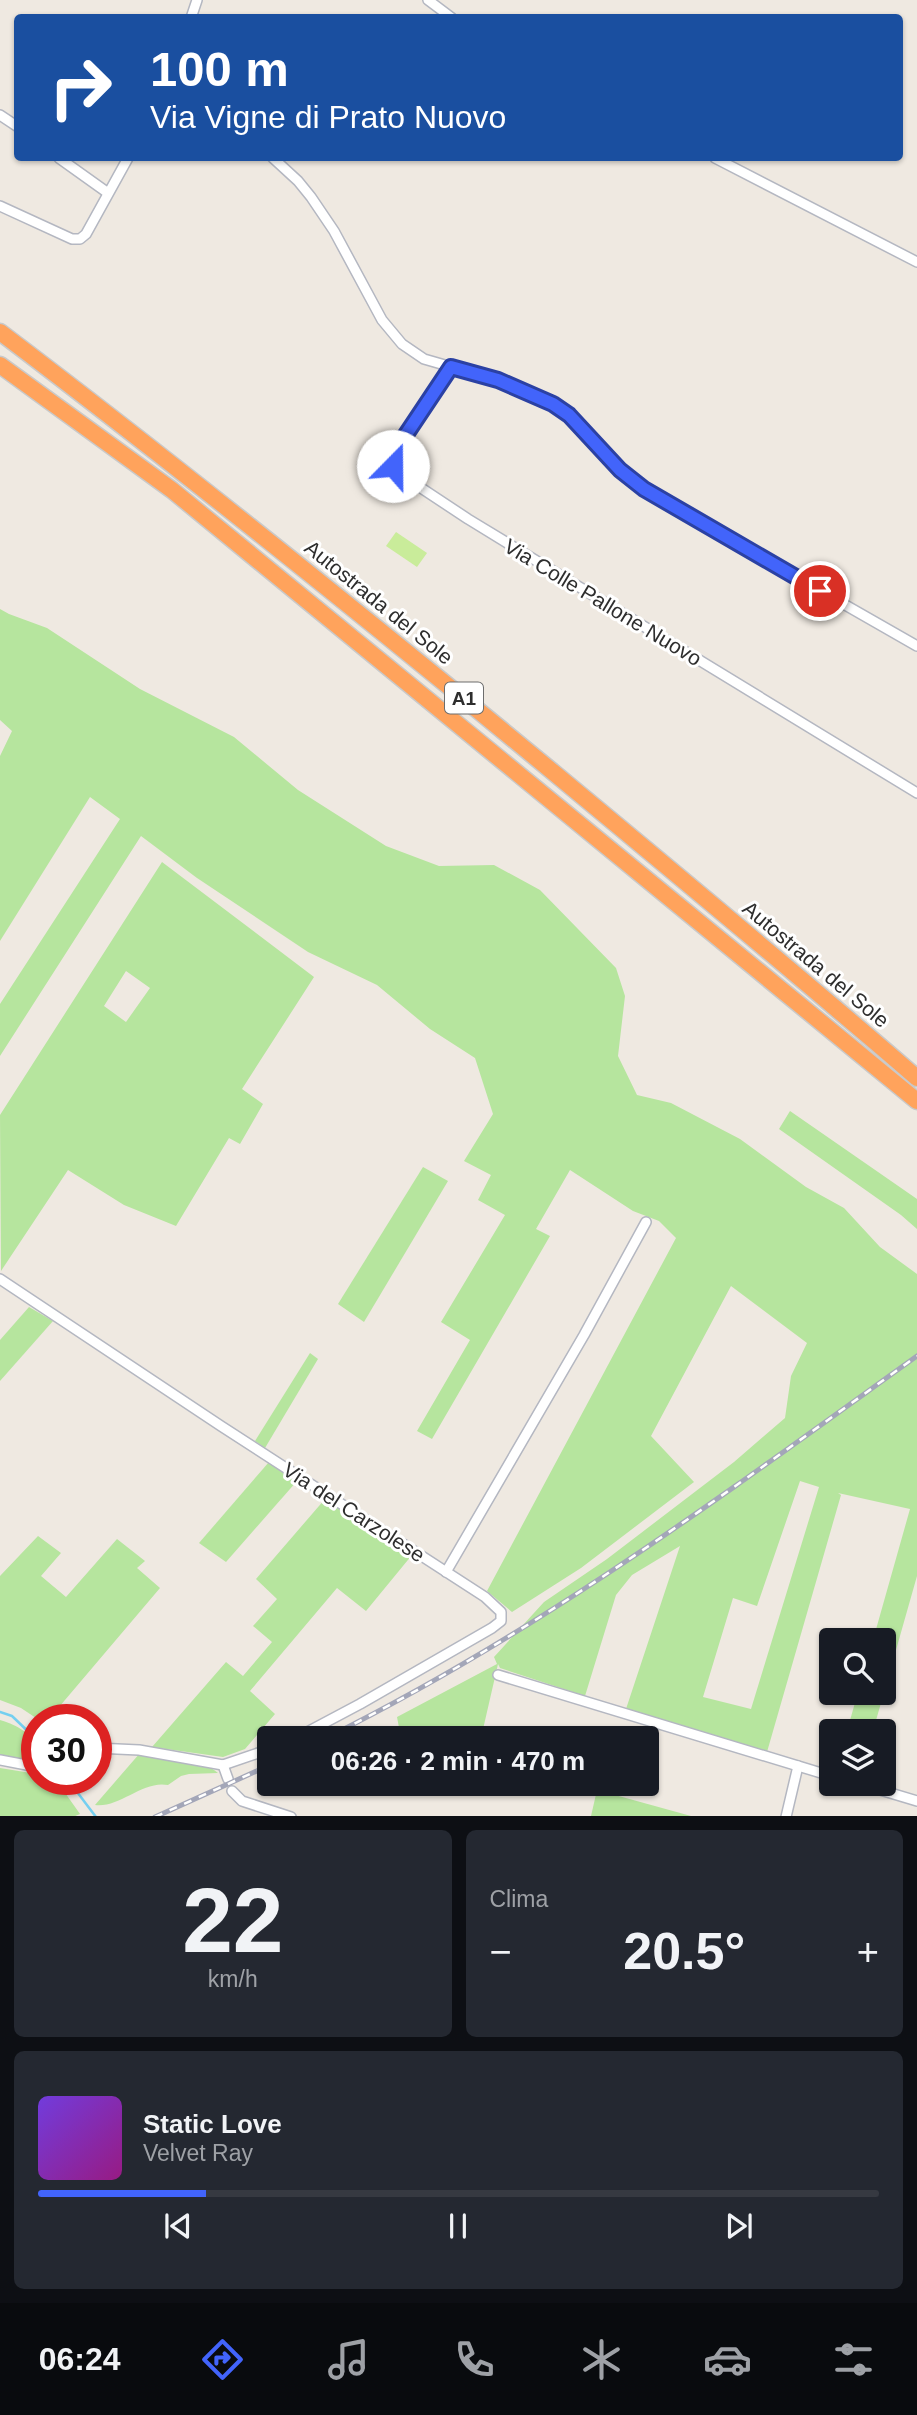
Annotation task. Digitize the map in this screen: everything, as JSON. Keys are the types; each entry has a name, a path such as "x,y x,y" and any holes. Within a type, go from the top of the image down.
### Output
{"highway":[{"name":"Autostrada del Sole","path":"0,331 365,616 787,965 917,1078"},
{"name":"Autostrada del Sole","path":"0,365 172,490 917,1101"}],"street":[{"path":"428,0 447,14"},
{"path":"63,161 108,193"},
{"path":"0,206 78,240 86,234 126,161"},
{"path":"276,161 311,197 334,231 382,320 402,344 424,359 498,380 553,404 569,415 620,470 644,489 917,646"},
{"path":"721,161 917,262"},
{"name":"Via Colle Pallone Nuovo","path":"451,367 395,451 392,461 395,471 468,519 917,793"},
{"path":"446,1572 584,1335 646,1222"},
{"name":"Via del Carzolese","path":"0,1279 496,1605 502,1614 499,1623 428,1666 318,1726"},
{"path":"498,1675 819,1772"},
{"path":"112,1747 222,1765 257,1753"},
{"path":"0,1760 21,1764"},
{"path":"222,1765 228,1779"},
{"path":"786,1816 798,1766"},
{"path":"232,1791 240,1800 291,1816"},
{"path":"896,1795 917,1801"}],"green space":[{"path":"396,532 427,553 417,567 386,546"},
{"path":"0,609 47,628 140,689 234,737 298,790 386,846 439,866 494,865 540,890 616,968 625,996 618,1056 637,1095 671,1103 740,1139 806,1187 844,1208 880,1247 917,1274 917,1576 896,1650 896,1628 876,1628 910,1509 838,1493 841,1495 767,1752 626,1709 680,1546 632,1575 616,1595 585,1696 500,1668 498,1664 484,1726 399,1726 397,1717 497,1664 494,1657 544,1602 607,1559 734,1462 785,1418 791,1376 807,1343 731,1286 651,1436 694,1482 581,1568 512,1612 487,1591 676,1238 659,1221 633,1211 570,1170 536,1229 550,1236 432,1439 417,1431 470,1340 441,1322 505,1215 478,1200 491,1175 464,1161 493,1114 475,1058 430,1029 377,985 308,952 197,878 141,836 0,1056 0,1004 120,819 90,797 0,941 0,756 12,731 0,720","holes":["800,1481 819,1487 751,1709 703,1697 733,1598 757,1606"]},
{"path":"162,862 314,977 242,1089 263,1104 240,1144 229,1138 176,1226 124,1205 68,1170 1,1271 0,1115","holes":["126,971 150,988 126,1022 104,1006"]},
{"path":"790,1111 917,1199 917,1229 779,1129"},
{"path":"423,1167 448,1181 364,1322 338,1304"},
{"path":"29,1307 53,1321 0,1381 0,1340"},
{"path":"310,1353 318,1359 265,1448 255,1441"},
{"path":"269,1462 297,1481 226,1562 199,1543"},
{"path":"325,1499 412,1555 366,1611 337,1588 250,1691 275,1714 265,1726 257,1726 257,1735 245,1749 223,1757 152,1747 226,1662 243,1676 272,1642 253,1626 277,1599 256,1579"},
{"path":"38,1536 61,1553 41,1576 66,1597 117,1539 145,1561 137,1568 160,1588 62,1704 21,1704 21,1708 0,1700 0,1576"},
{"path":"854,1705 880,1705 876,1719 850,1719"},
{"path":"0,1720 21,1730 21,1760 0,1756"},
{"path":"140,1753 193,1762 218,1773 181,1776 168,1785 150,1786 113,1802 95,1805 104,1795 112,1795 112,1785"},
{"path":"0,1768 21,1771 21,1795 67,1795 80,1814 0,1816"},
{"path":"596,1796 619,1796 691,1816 591,1816"}],"waterway":[{"path":"0,1712 12,1716 21,1725"},
{"path":"79,1795 95,1816"}],"railway":[{"path":"349,1726 481,1653 556,1607 702,1509 917,1356"},
{"path":"157,1816 257,1771"}],"route":[{"path":"393,466 395,451 451,367 498,380 561,409 620,470 644,489 820,591"}]}
